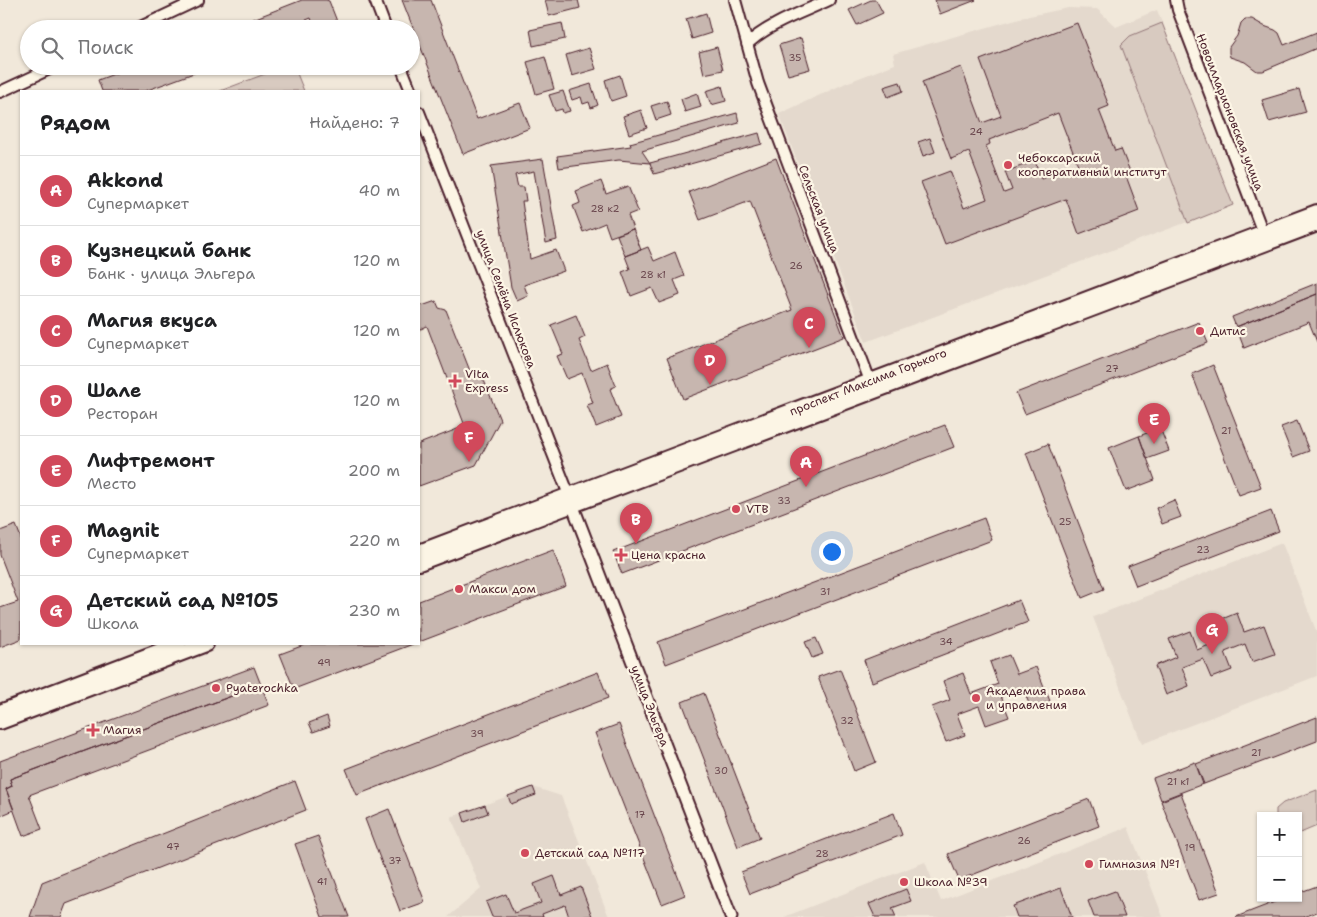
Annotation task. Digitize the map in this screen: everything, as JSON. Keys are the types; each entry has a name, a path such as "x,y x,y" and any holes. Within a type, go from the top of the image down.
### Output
{"main road":[{"name":"проспект Максима Горького","path":"936,362 1317,212"},
{"name":"проспект Максима Горького","path":"420,552 570,500 936,362 1317,224"},
{"name":"проспект Максима Горького","path":"420,563 570,500"},
{"path":"0,712 175,645"},
{"path":"0,722 203,645"}],"street":[{"path":"155,20 198,0"},
{"path":"375,0 383,20"},
{"name":"Сельская улица","path":"735,0 760,90 872,386"},
{"path":"747,44 773,26 829,0"},
{"name":"Новоилларионовская улица","path":"1176,0 1178,10 1263,233"},
{"path":"0,92 37,75"},
{"path":"405,75 411,90"},
{"name":"улица Семёна Ислюкова","path":"420,115 570,500"},
{"name":"улица Эльгера","path":"570,500 731,917"}],"shaded area":[{"name":"Чебоксарский кооперативный институт","path":"1068,8 1097,9 1116,27 1157,10 1233,205 866,342 779,114 846,83 895,64 893,54 1020,18"},
{"path":"1162,23 1233,205 1188,223 1121,45 1130,36"},
{"path":"262,75 298,75 304,90 223,90"},
{"path":"1282,543 1317,633 1317,676 1142,744 1093,617"},
{"name":"Детский сад №117","path":"533,787 561,796 609,917 448,917 481,889 451,817"},
{"path":"1317,790 1317,826 1302,832 1302,812 1276,812 1276,809 1283,803"},
{"name":"Гимназия №1","path":"1128,827 1163,917 784,917 925,862 941,901"}],"building":[{"path":"302,0 326,0 329,1 336,20 312,20 311,18 306,20 251,20"},
{"path":"402,0 431,0 477,119 520,103 530,128 463,154 420,45 420,20 410,20"},
{"path":"545,0 578,0 580,8 549,16"},
{"path":"871,0 876,0 883,13 857,25 849,10"},
{"path":"935,0 976,0 940,14"},
{"path":"706,13 711,33 692,39 686,19"},
{"path":"1245,19 1252,19 1275,30 1279,33 1284,45 1317,32 1317,48 1263,71 1257,71 1245,62 1230,57 1229,53 1229,47"},
{"path":"562,23 565,39 533,46 530,30"},
{"path":"1077,23 1109,106 1099,110 1115,151 1121,149 1131,174 1126,176 1139,211 1079,234 1066,199 945,244 921,182 950,171 964,208 987,199 969,152 951,159 922,82 961,67 982,123 1001,116 980,60","holes":["1058,113 1078,165 1041,179 1035,161 1005,172 1012,190 1004,193 986,146 990,144 989,140"]},
{"path":"801,38 810,69 788,75 779,45"},
{"path":"717,47 723,70 704,74 699,52"},
{"path":"589,48 596,69 572,76 566,55"},
{"path":"545,57 554,89 536,94 527,62"},
{"path":"111,75 188,75 148,90 102,90 98,80"},
{"path":"620,75 626,96 611,101 605,80"},
{"path":"900,82 903,91 888,97 884,87"},
{"path":"591,84 598,105 591,108 589,102 583,104 581,97 572,100 569,91"},
{"path":"722,86 726,101 711,105 706,91"},
{"path":"1299,89 1306,112 1269,122 1262,100"},
{"path":"563,91 570,111 563,113 562,109 555,111 549,95"},
{"path":"697,93 701,107 685,112 681,99"},
{"path":"667,101 671,115 656,120 651,106"},
{"path":"641,110 647,128 629,134 623,116"},
{"path":"737,113 739,123 642,151 650,163 619,160 559,168 557,156 631,146 630,143"},
{"path":"759,133 762,144 654,174 650,163"},
{"path":"930,138 935,152 923,156 918,142"},
{"path":"776,158 844,337 683,399 667,358 792,310 750,201 700,220 689,192"},
{"path":"543,159 557,240 546,243 534,171 515,175 518,187 524,187 526,201 522,201 530,259 556,250 564,271 524,285 528,296 517,301 511,287 491,166"},
{"path":"601,181 606,194 628,186 638,211 628,215 633,229 610,237 605,223 583,232 573,206 580,203 576,191"},
{"path":"633,229 641,250 625,256 617,235"},
{"path":"648,247 654,261 675,252 684,276 674,280 680,295 659,303 652,288 631,296 622,272 630,269 625,256"},
{"path":"1317,283 1317,294 1236,327 1232,317"},
{"path":"1317,294 1317,342 1309,322 1244,348 1236,327"},
{"path":"436,301 439,308 446,310 472,376 481,373 500,420 476,465 420,486 420,444 465,426 427,326 420,330 420,307"},
{"path":"576,315 585,337 579,340 591,370 607,363 616,386 610,389 621,417 596,427 587,405 593,403 582,373 567,379 557,356 563,354 551,325"},
{"path":"1199,322 1208,343 1025,414 1016,393"},
{"path":"1213,365 1261,487 1239,495 1192,374"},
{"path":"1297,421 1309,451 1293,457 1281,427"},
{"path":"945,425 954,447 622,574 613,552"},
{"path":"1160,428 1169,451 1147,459 1139,436"},
{"path":"1139,436 1155,480 1126,491 1109,448"},
{"path":"1048,444 1104,589 1082,598 1026,453"},
{"path":"1174,500 1181,517 1162,524 1156,508"},
{"path":"1271,511 1279,531 1136,586 1128,566"},
{"path":"984,518 992,540 666,664 658,642"},
{"path":"16,525 20,535 20,639 0,647 0,608 18,602 0,555 0,531"},
{"path":"553,550 566,586 420,642 420,601"},
{"path":"1019,600 1028,622 872,682 864,660"},
{"path":"1237,613 1244,632 1264,625 1275,654 1252,662 1245,644 1225,652 1232,670 1211,678 1203,659 1182,667 1189,686 1166,695 1155,666 1176,657 1169,639 1190,631 1197,650 1224,639 1217,621"},
{"path":"816,638 823,654 812,658 805,642"},
{"path":"304,645 410,645 294,689 280,654"},
{"name":"Академия права и управления","path":"1009,655 1017,674 1036,667 1050,701 1031,709 1023,688 1001,696 1009,717 986,725 979,706 957,714 965,735 946,742 932,707 950,700 943,681 963,673 971,694 998,684 990,662"},
{"path":"254,667 261,685 10,779 12,786 6,789 14,810 0,816 0,761"},
{"path":"840,669 876,762 854,771 818,677"},
{"path":"598,672 608,698 357,795 346,769"},
{"path":"261,685 269,705 29,795 42,829 23,836 6,789 12,786 10,779"},
{"path":"704,693 760,838 738,847 682,702"},
{"path":"327,716 330,726 313,732 309,723"},
{"path":"1317,717 1317,741 1204,784 1196,764"},
{"path":"619,724 685,895 662,904 595,733"},
{"path":"1195,762 1203,784 1161,800 1153,778"},
{"path":"295,781 306,810 66,904 61,917 30,917 42,882"},
{"path":"533,787 536,795 511,804 508,796"},
{"path":"1181,793 1219,893 1199,900 1161,801"},
{"path":"1089,799 1099,826 959,880 948,854"},
{"path":"485,805 488,813 465,822 462,813"},
{"path":"389,809 425,902 400,911 365,819"},
{"path":"894,813 902,835 750,894 741,872"},
{"path":"318,836 349,917 322,917 295,844"},
{"path":"554,876 561,895 581,887 592,916 569,917 565,905 542,914 543,917 492,917 486,902 506,894 514,913 541,903 534,884"},
{"path":"1317,886 1317,912 1304,917 1236,917 1275,902 1302,902 1302,892"},
{"path":"1061,888 1072,917 1017,917 1013,906"},
{"path":"906,889 911,901 892,908 896,917 875,917 869,904"},
{"path":"1115,891 1125,917 1094,917 1088,901"}],"place":[{"name":"Чебоксарский кооперативный институт","path":"1008,165"},
{"name":"Дитис","path":"1200,331"},
{"name":"Магия вкуса","path":"809,348"},
{"name":"Vita Express","path":"455,381"},
{"name":"Шале","path":"710,385"},
{"name":"Лифтремонт","path":"1154,444"},
{"name":"Magnit","path":"469,462"},
{"name":"Akkond","path":"806,487"},
{"name":"VTB","path":"736,509"},
{"name":"Кузнецкий банк","path":"636,544"},
{"name":"Цена красна","path":"621,555"},
{"name":"Макси дом","path":"459,589"},
{"name":"Детский сад №105","path":"1212,654"},
{"name":"Pyaterochka","path":"216,688"},
{"name":"Академия права и управления","path":"976,698"},
{"name":"Магия","path":"93,730"},
{"name":"Детский сад №117","path":"525,853"},
{"name":"Гимназия №1","path":"1089,864"},
{"name":"Школа №39","path":"904,882"}]}
